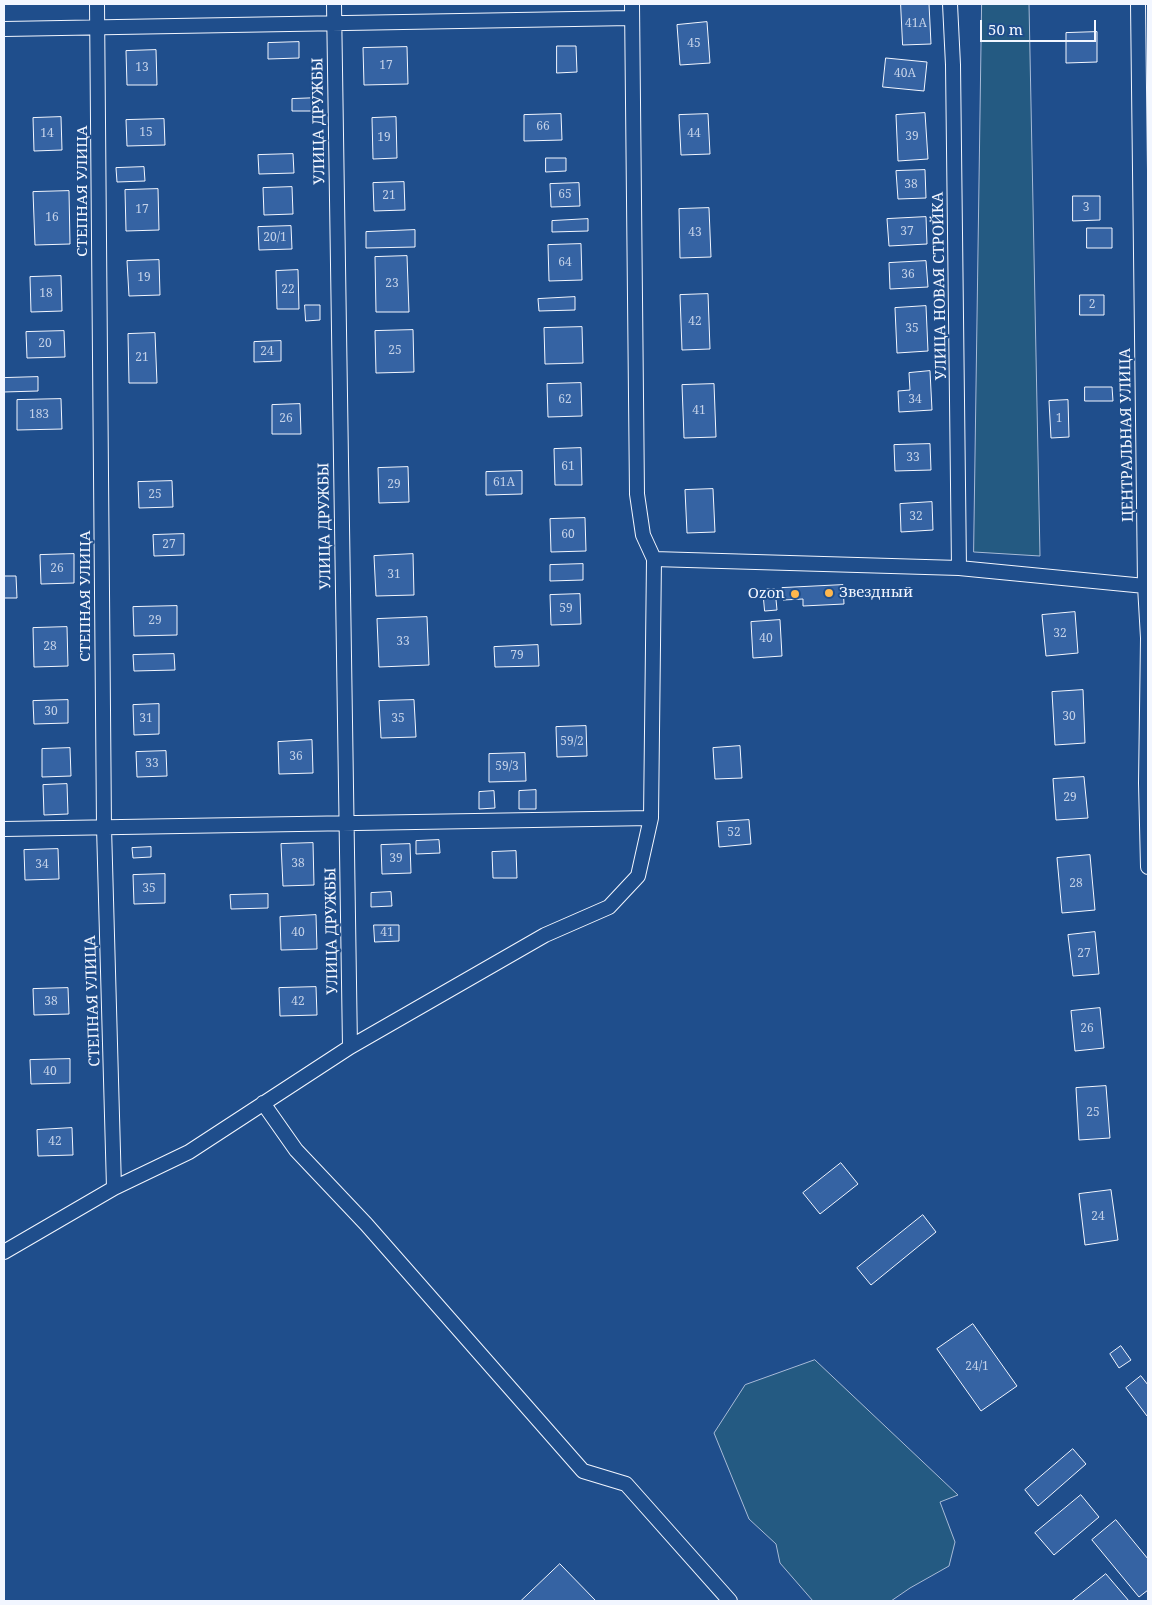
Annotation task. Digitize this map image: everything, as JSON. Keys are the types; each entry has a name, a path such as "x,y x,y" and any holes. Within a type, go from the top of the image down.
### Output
{"street":[{"name":"СТЕПНАЯ УЛИЦА","path":"97,4 104,827 114,1188"},
{"name":"УЛИЦА ДРУЖБЫ","path":"334,4 350,1047"},
{"name":"УЛИЦА НОВАЯ СТРОЙКА","path":"950,4 953,65 959,568"},
{"name":"ЦЕНТРАЛЬНАЯ УЛИЦА","path":"1138,4 1145,586 1148,638 1146,783 1148,866"},
{"path":"4,28 334,24 632,11 637,494 643,535 654,559 651,818 638,876 608,907 545,935 350,1047 189,1152 114,1188 4,1252"},
{"path":"654,559 959,568 1145,586"},
{"path":"4,829 651,818"},
{"path":"263,1103 296,1150 366,1224 583,1471 626,1484 730,1601"}],"shaded area":[{"path":"982,4 1029,4 1040,556 974,552"},
{"path":"815,1360 958,1495 940,1502 955,1542 949,1566 891,1601 813,1601 780,1563 776,1544 749,1519 714,1433 745,1385"}],"building":[{"path":"901,4 929,4 931,44 903,45"},
{"path":"707,22 710,63 680,65 677,25"},
{"path":"1097,32 1097,62 1066,63 1066,33"},
{"path":"299,42 299,58 268,59 268,43"},
{"path":"557,46 576,46 577,72 557,73"},
{"path":"407,47 408,84 364,85 363,48"},
{"path":"156,50 157,85 127,85 126,51"},
{"path":"886,58 927,62 924,91 883,87"},
{"path":"318,98 318,111 292,111 292,99"},
{"path":"925,113 928,159 898,161 896,115"},
{"path":"561,114 562,140 524,141 524,115"},
{"path":"708,114 710,154 681,155 679,115"},
{"path":"61,117 62,150 34,151 33,118"},
{"path":"396,117 397,158 373,159 372,118"},
{"path":"164,119 165,145 127,146 126,120"},
{"path":"293,154 294,173 259,174 258,155"},
{"path":"546,158 566,158 566,171 546,172"},
{"path":"144,167 145,181 117,182 116,168"},
{"path":"925,170 926,198 898,199 896,171"},
{"path":"404,182 405,210 374,211 373,183"},
{"path":"579,183 580,206 551,207 550,184"},
{"path":"292,187 293,214 264,215 263,188"},
{"path":"158,189 159,230 126,231 125,190"},
{"path":"69,191 70,244 35,245 33,192"},
{"path":"1073,196 1100,196 1100,220 1073,221"},
{"path":"709,208 711,257 680,258 679,209"},
{"path":"926,217 927,244 889,246 887,219"},
{"path":"588,219 588,231 552,232 552,221"},
{"path":"291,226 292,249 259,250 258,227"},
{"path":"1087,228 1112,228 1112,248 1087,248"},
{"path":"415,230 415,247 366,248 366,232"},
{"path":"581,244 582,280 549,281 548,245"},
{"path":"407,256 409,312 376,312 375,257"},
{"path":"159,260 160,295 129,296 127,261"},
{"path":"926,261 928,287 890,289 889,263"},
{"path":"298,270 299,309 277,309 276,271"},
{"path":"61,276 62,311 31,312 30,277"},
{"path":"708,294 710,349 682,350 680,295"},
{"path":"1080,295 1104,295 1104,315 1080,315"},
{"path":"575,297 575,310 539,311 538,299"},
{"path":"305,305 320,305 320,320 306,321"},
{"path":"926,306 928,351 897,353 895,308"},
{"path":"582,327 583,363 545,364 544,328"},
{"path":"413,330 414,372 376,373 375,331"},
{"path":"64,331 65,357 27,358 26,332"},
{"path":"155,333 157,383 129,383 128,334"},
{"path":"281,341 281,361 254,362 254,342"},
{"path":"930,371 932,410 899,412 898,391 910,390 909,373"},
{"path":"38,377 38,391 4,392 4,378"},
{"path":"581,383 582,416 548,417 547,384"},
{"path":"714,384 716,437 684,438 682,385"},
{"path":"1085,387 1112,387 1113,401 1085,401"},
{"path":"61,399 62,429 17,430 17,400"},
{"path":"1068,400 1069,437 1051,438 1049,401"},
{"path":"300,404 301,434 272,434 272,405"},
{"path":"930,444 931,470 895,471 894,445"},
{"path":"581,448 582,485 555,485 554,449"},
{"path":"408,467 409,502 379,503 378,468"},
{"path":"522,471 522,494 486,495 486,472"},
{"path":"172,481 173,507 139,508 138,482"},
{"path":"713,489 715,532 687,533 685,490"},
{"path":"932,502 933,530 901,532 900,504"},
{"path":"585,518 586,551 551,552 550,519"},
{"path":"184,534 184,555 154,556 153,535"},
{"path":"74,554 74,583 41,584 40,555"},
{"path":"413,554 414,595 376,596 374,556"},
{"path":"583,564 583,580 550,581 550,565"},
{"path":"4,576 16,576 17,598 4,598"},
{"path":"843,585 844,604 803,606 803,599 783,600 782,588"},
{"path":"763,589 775,589 777,610 765,611"},
{"path":"580,594 581,624 551,625 550,595"},
{"path":"177,606 177,635 134,636 133,607"},
{"path":"1075,612 1078,653 1046,656 1042,615"},
{"path":"427,617 429,665 379,667 377,619"},
{"path":"780,620 782,656 753,658 751,622"},
{"path":"67,627 68,666 34,667 33,628"},
{"path":"538,645 539,666 495,667 494,647"},
{"path":"174,654 175,670 134,671 133,655"},
{"path":"1083,690 1085,743 1055,745 1052,692"},
{"path":"68,700 68,723 34,724 33,701"},
{"path":"414,700 416,737 381,738 379,701"},
{"path":"159,704 159,734 134,735 133,705"},
{"path":"586,726 587,756 557,757 556,727"},
{"path":"312,740 313,773 279,774 278,742"},
{"path":"740,746 742,778 715,779 713,748"},
{"path":"70,748 71,776 42,777 42,749"},
{"path":"166,751 167,776 137,777 136,752"},
{"path":"525,753 526,781 489,782 489,754"},
{"path":"1084,777 1088,818 1056,820 1053,779"},
{"path":"67,784 68,814 44,815 43,785"},
{"path":"536,790 536,809 519,809 519,791"},
{"path":"494,791 495,808 479,809 479,792"},
{"path":"749,820 751,844 719,847 717,822"},
{"path":"439,840 440,853 416,854 416,841"},
{"path":"313,843 314,885 283,886 281,844"},
{"path":"410,844 411,873 382,874 381,845"},
{"path":"151,847 151,857 133,858 132,848"},
{"path":"58,849 59,879 25,880 24,850"},
{"path":"516,851 517,878 493,878 492,852"},
{"path":"1090,855 1095,910 1062,913 1057,858"},
{"path":"165,874 165,903 134,904 133,875"},
{"path":"391,892 392,906 371,907 371,893"},
{"path":"268,894 268,908 231,909 230,895"},
{"path":"316,915 317,949 281,950 280,917"},
{"path":"374,925 399,925 399,941 375,942"},
{"path":"1095,932 1099,974 1073,976 1068,935"},
{"path":"316,987 317,1015 280,1016 279,988"},
{"path":"68,988 69,1014 34,1015 33,989"},
{"path":"1100,1008 1104,1048 1075,1051 1071,1011"},
{"path":"70,1059 70,1083 31,1084 30,1060"},
{"path":"1106,1086 1110,1138 1079,1140 1076,1088"},
{"path":"72,1128 73,1155 38,1156 37,1130"},
{"path":"841,1163 858,1184 820,1214 803,1193"},
{"path":"1111,1190 1118,1240 1085,1245 1079,1194"},
{"path":"923,1215 936,1232 871,1285 857,1268"},
{"path":"973,1324 1017,1386 981,1411 937,1349"},
{"path":"1121,1346 1131,1360 1119,1368 1110,1354"},
{"path":"1141,1376 1148,1385 1147,1416 1126,1388"},
{"path":"1073,1449 1086,1464 1038,1506 1025,1490"},
{"path":"1081,1495 1099,1517 1054,1555 1035,1533"},
{"path":"1116,1520 1148,1559 1148,1590 1139,1597 1092,1540"},
{"path":"560,1564 596,1601 521,1601"},
{"path":"1106,1574 1129,1601 1072,1601"}],"place":[{"name":"Звездный","path":"829,593"},
{"name":"Ozon","path":"795,594"}]}
